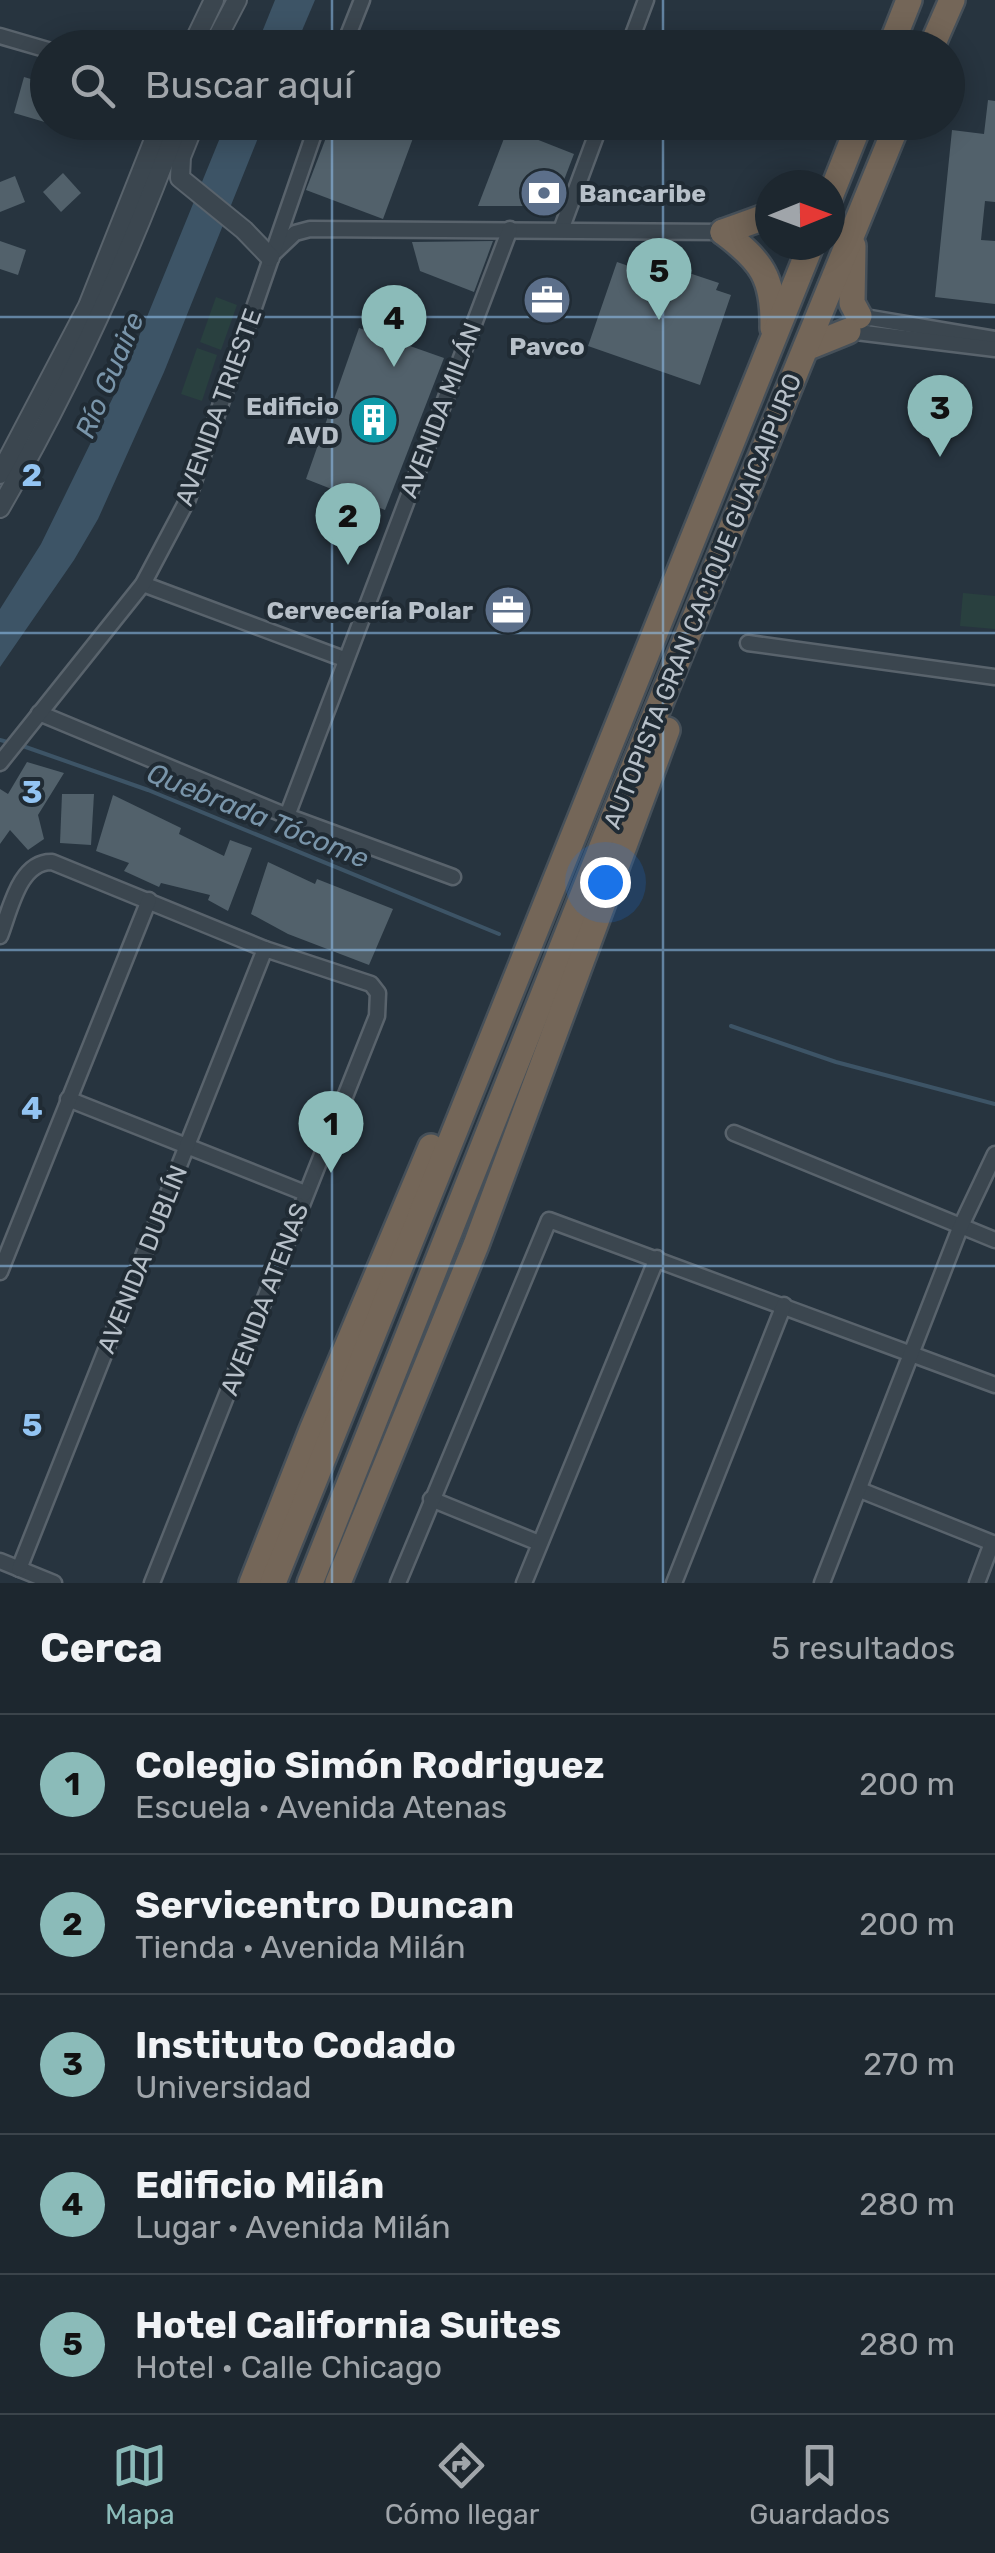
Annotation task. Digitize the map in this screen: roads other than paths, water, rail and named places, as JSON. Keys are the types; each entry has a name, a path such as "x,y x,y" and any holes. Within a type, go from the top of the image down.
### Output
{"highway":[{"path":"897,30 909,0"},
{"path":"939,30 952,0"},
{"path":"827,170 850,140"},
{"path":"841,170 854,140"},
{"name":"AUTOPISTA GRAN CACIQUE GUAICAIPURO","path":"310,1583 711,576 890,140"},
{"path":"806,348 854,323 853,248 863,202"},
{"path":"755,221 724,232 764,269 774,308 772,338"},
{"name":"AUTOPISTA GRAN CACIQUE GUAICAIPURO","path":"273,1583 804,260"},
{"path":"338,1583 476,1245 573,990 682,687 711,576"},
{"path":"252,1583 312,1430 491,1006 511,962 534,938"},
{"path":"350,1583 476,1245"}],"street":[{"path":"200,30 214,0"},
{"path":"221,30 237,0"},
{"path":"232,30 245,0"},
{"path":"350,30 362,0"},
{"path":"635,30 646,0"},
{"path":"0,36 30,45"},
{"path":"0,474 88,306 154,140"},
{"path":"0,508 102,316 140,228 172,140"},
{"path":"189,140 178,170 186,185 244,230 270,257 294,233 310,229 724,232"},
{"name":"AVENIDA TRIESTE","path":"0,763 143,584 188,499 312,140"},
{"path":"561,230 594,140"},
{"name":"AVENIDA MILÁN","path":"287,816 510,228"},
{"path":"854,323 876,321 995,339"},
{"path":"854,323 995,349"},
{"path":"143,584 344,658"},
{"path":"748,643 995,678"},
{"path":"39,713 287,816 454,877"},
{"path":"0,936 25,874 38,864 52,862 266,948"},
{"path":"0,1272 149,900"},
{"name":"AVENIDA ATENAS","path":"152,1583 378,1016 378,993 371,984 266,948"},
{"name":"AVENIDA DUBLÍN","path":"19,1569 266,948"},
{"path":"68,1099 305,1193"},
{"path":"734,1133 995,1240"},
{"path":"822,1583 960,1228 995,1154"},
{"path":"398,1583 548,1220 995,1385"},
{"path":"524,1583 656,1258"},
{"path":"674,1583 784,1305"},
{"path":"860,1490 994,1544 976,1583"},
{"path":"431,1499 539,1543"},
{"path":"0,1561 54,1583"}],"water":[{"path":"275,0 315,0 302,30 263,30"},
{"name":"Río Guaire","path":"219,140 257,140 164,372 98,519 0,667 0,609 41,544 120,383"}],"waterway":[{"name":"Quebrada Tócome","path":"0,740 11,743"},
{"name":"Quebrada Tócome","path":"20,745 148,790 499,934"},
{"name":"Quebrada Tócome","path":"731,1026 836,1062 995,1104"}],"place":[{"name":"Bancaribe","path":"544,193"},
{"name":"Pavco","path":"547,300"},
{"name":"Hotel California Suites","path":"659,320"},
{"name":"Edificio Milán","path":"394,367"},
{"name":"Edificio AVD","path":"374,420"},
{"name":"Instituto Codado","path":"940,457"},
{"name":"Servicentro Duncan","path":"348,565"},
{"name":"Cervecería Polar","path":"508,610"},
{"name":"Colegio Simón Rodriguez","path":"331,1173"}]}
